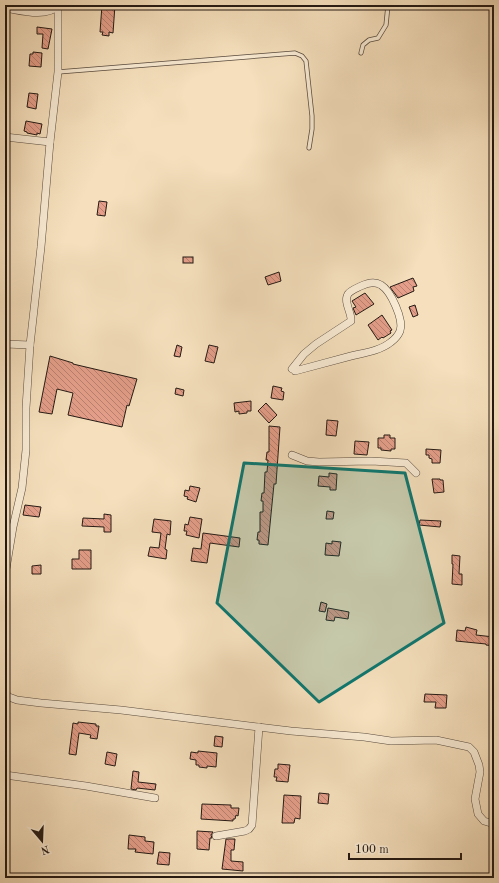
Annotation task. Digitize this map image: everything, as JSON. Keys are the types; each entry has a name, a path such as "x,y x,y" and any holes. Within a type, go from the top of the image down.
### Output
{"street":[{"path":"5,8 37,13 48,12 59,6 58,72 30,345 26,408 26,450 22,488 12,527 5,575"},
{"path":"5,137 50,142"},
{"path":"366,283 381,285 387,290 401,320 401,330 397,337 389,344 379,348 293,370 304,354 316,344 351,321 347,300 348,294 366,283"},
{"path":"5,344 30,345"},
{"path":"292,455 307,461 319,462 371,461 406,463 416,473"},
{"path":"5,693 9,697 22,700 398,742 436,740 469,748 474,752 480,772 475,799 478,814 484,821 494,824"},
{"path":"216,836 245,831 252,825 259,727"},
{"path":"5,774 155,798"}],"lane":[{"path":"361,53 363,44 369,40 378,38 386,25 388,5"},
{"path":"58,72 295,53 302,56 306,61 312,123 309,148"}],"highlighted area":[{"path":"244,463 405,473 444,623 319,702 217,603"}],"building":[{"path":"102,5 115,5 113,33 109,32 109,36 102,35 103,32 100,32"},
{"path":"37,27 52,29 48,49 42,48 43,34 37,34"},
{"path":"33,52 42,53 41,67 29,66 30,54 33,54"},
{"path":"29,93 38,94 36,109 27,107"},
{"path":"26,121 42,124 40,134 37,133 37,135 24,131"},
{"path":"99,201 107,202 105,216 97,215"},
{"path":"183,257 193,257 193,263 183,263"},
{"path":"279,272 281,281 268,285 265,277"},
{"path":"413,278 417,286 413,287 414,291 398,298 390,287"},
{"path":"365,293 374,304 356,315 353,308 356,307 352,301"},
{"path":"415,305 418,315 413,317 409,307"},
{"path":"382,315 392,330 390,331 391,333 378,340 368,325"},
{"path":"177,345 182,347 180,357 174,356"},
{"path":"209,345 218,347 214,363 205,361"},
{"path":"50,356 73,364 137,379 129,406 127,405 122,427 68,415 73,393 57,389 52,414 39,412"},
{"path":"273,386 282,388 281,391 284,392 283,400 271,398"},
{"path":"176,388 184,390 183,396 175,394"},
{"path":"251,401 251,411 239,414 239,411 235,412 234,403"},
{"path":"266,403 277,415 269,423 258,411"},
{"path":"327,420 338,421 336,436 326,435"},
{"path":"269,426 280,427 276,484 274,484 268,545 259,544 259,540 257,540 258,532 260,532 260,512 263,512 263,501 261,501 262,493 264,493 265,472 267,472 268,460 266,460 267,452 269,452"},
{"path":"384,435 390,435 390,438 395,438 395,449 391,449 391,451 381,450 381,448 378,448 378,438 384,438"},
{"path":"355,441 369,442 367,455 354,454"},
{"path":"426,449 441,450 440,463 432,463 432,459 429,458 429,455 426,455"},
{"path":"329,473 337,474 336,490 330,490 330,487 318,486 319,476 329,477"},
{"path":"432,479 443,480 444,492 434,493"},
{"path":"190,486 200,488 196,502 187,499 188,497 184,496 185,490 189,491"},
{"path":"25,505 41,507 39,517 23,515"},
{"path":"327,511 334,512 333,519 326,519"},
{"path":"104,514 111,515 111,532 104,532 104,527 82,526 83,518 104,519"},
{"path":"190,517 202,519 199,538 186,535 187,531 184,531 185,524 188,525"},
{"path":"154,519 171,521 170,535 167,534 165,549 167,550 166,559 148,556 150,547 159,548 161,533 152,532"},
{"path":"420,520 441,521 440,527 419,525"},
{"path":"203,533 240,538 239,547 210,543 207,563 191,561 193,548 201,549"},
{"path":"332,541 341,542 339,556 325,555 326,543 332,544"},
{"path":"79,550 91,550 91,569 72,569 72,559 79,559"},
{"path":"452,555 460,556 459,574 462,574 462,585 452,584"},
{"path":"41,565 41,574 32,574 32,566"},
{"path":"321,602 327,604 325,612 319,611"},
{"path":"328,608 349,612 348,619 335,617 334,621 326,620"},
{"path":"466,627 477,630 476,635 494,637 494,646 456,641 457,630 465,631"},
{"path":"425,694 447,695 446,708 435,708 436,702 424,702"},
{"path":"78,722 96,724 96,726 99,726 97,739 90,738 91,735 79,733 76,755 69,754 73,723 78,724"},
{"path":"215,736 223,737 222,747 214,746"},
{"path":"198,751 217,753 216,767 207,766 207,768 196,765 196,760 190,759 191,752 198,753"},
{"path":"107,752 117,754 115,766 105,764"},
{"path":"278,764 290,765 288,782 276,781 277,777 274,777 275,769 278,769"},
{"path":"133,771 139,772 138,782 156,784 155,790 137,788 136,790 131,789"},
{"path":"319,793 329,794 328,804 318,803"},
{"path":"284,795 301,796 300,819 295,818 294,823 282,823"},
{"path":"202,804 231,805 231,808 239,808 238,816 236,815 233,821 201,819"},
{"path":"197,831 213,832 211,835 212,838 210,838 209,850 197,849"},
{"path":"129,835 145,837 145,841 154,842 153,854 135,852 136,849 128,849"},
{"path":"226,839 235,839 234,850 231,850 231,861 243,862 243,871 222,869"},
{"path":"159,852 170,853 169,865 157,864"}]}
